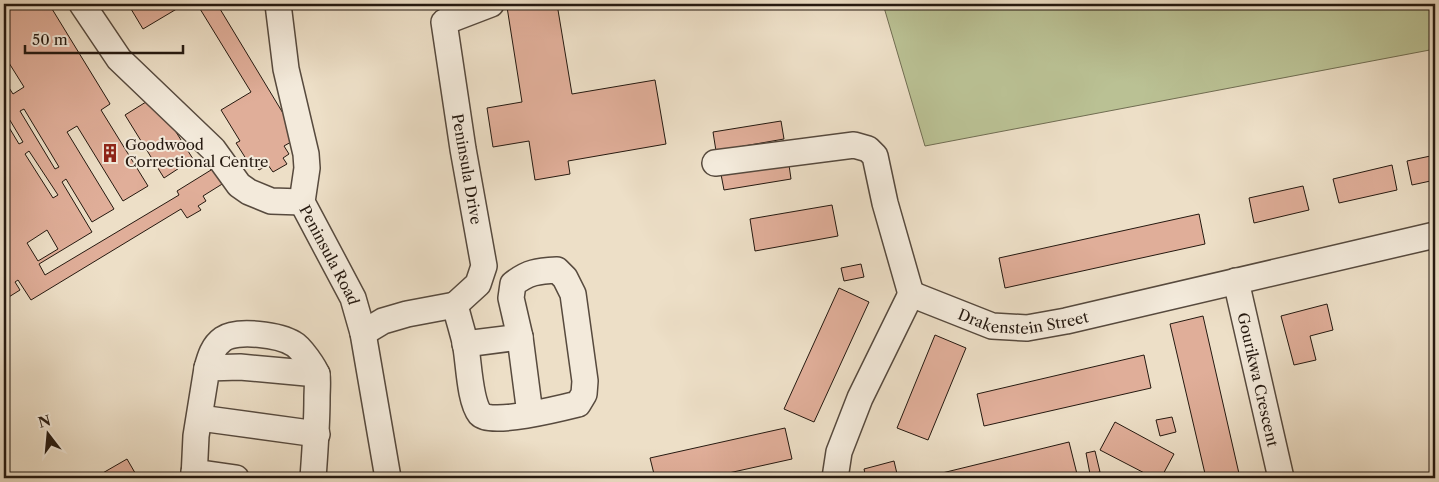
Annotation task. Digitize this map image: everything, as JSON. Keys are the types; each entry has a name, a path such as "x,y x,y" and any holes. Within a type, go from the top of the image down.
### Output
{"street":[{"path":"82,4 119,59 213,149 239,185 249,192 271,201 302,202"},
{"name":"Peninsula Road","path":"278,4 286,69 306,154 307,168 302,202 353,298 363,333 388,478"},
{"name":"Peninsula Drive","path":"455,305 478,284 484,266 462,149 441,13 491,4"},
{"path":"715,163 854,146 868,150 875,156 885,203 911,294 860,398 839,452 834,478"},
{"name":"Drakenstein Street","path":"911,294 992,326 1027,328 1435,235"},
{"path":"363,333 383,321 407,314 455,305 465,344 475,402 480,414 486,418 497,419 530,414 555,410 578,404 584,394 585,381 573,294 565,278 557,270 536,271 523,276 513,284 511,298 520,337 530,414"},
{"name":"Gourikwa Crescent","path":"1236,281 1280,478"},
{"path":"236,478 194,475 196,436 212,352 216,345 224,338 236,333 264,335 294,344 317,374 317,434 312,478"},
{"path":"465,344 520,337"},
{"path":"208,368 240,367 317,374"},
{"path":"200,418 317,434"}],"green space":[{"path":"883,4 1435,4 1435,49 925,146"}],"building":[{"name":"Goodwood Correctional Centre","path":"4,4 49,4 109,102 110,104 101,110 148,186 123,201 77,126 67,132 114,209 92,222 66,179 62,182 92,232 39,264 45,275 179,195 177,191 211,170 206,160 212,156 227,181 203,196 206,201 198,206 201,210 187,218 181,209 31,300 18,280 15,282 20,290 4,300 4,126 7,124 19,144 23,142 8,117 4,120 4,80 13,94 24,87 4,55","holes":["24,109 59,167 55,169 20,111","29,151 58,195 53,198 25,154","47,230 58,249 38,261 27,243"]},
{"path":"128,4 185,4 143,29"},
{"name":"Goodwood Correctional Centre","path":"197,4 217,4 298,138 284,146 289,154 283,158 287,164 273,172 268,165 259,170 254,163 250,165 236,143 240,141 221,110 251,92"},
{"path":"526,4 557,4 572,94 655,80 666,144 568,161 570,174 535,180 529,141 493,147 487,108 522,102 507,7"},
{"path":"154,97 193,159 164,178 125,115"},
{"path":"781,121 784,139 716,151 713,132"},
{"path":"1435,155 1435,180 1412,185 1407,161"},
{"path":"788,158 791,179 724,190 720,169"},
{"path":"1392,165 1397,190 1339,203 1333,179"},
{"path":"1303,186 1309,210 1254,223 1249,198"},
{"path":"832,205 838,236 755,251 750,219"},
{"path":"1199,214 1205,244 1005,288 999,258"},
{"path":"861,264 864,277 844,281 841,268"},
{"path":"839,288 869,302 814,422 784,409"},
{"path":"1327,304 1333,330 1310,336 1316,360 1294,365 1281,316"},
{"path":"1203,316 1240,478 1206,478 1170,324"},
{"path":"935,335 966,348 928,440 897,428"},
{"path":"1144,355 1151,388 984,426 977,394"},
{"path":"1172,417 1176,432 1160,436 1156,420"},
{"path":"1115,422 1174,454 1161,478 1154,478 1100,450"},
{"path":"785,428 792,459 706,478 655,478 650,458"},
{"path":"1069,442 1078,478 939,478 938,474"},
{"path":"1095,451 1100,472 1090,474 1086,453"},
{"path":"127,459 138,478 103,478 101,474"},
{"path":"894,461 898,478 866,478 864,469"}],"place":[{"name":"Goodwood Correctional Centre","path":"110,153"}]}
